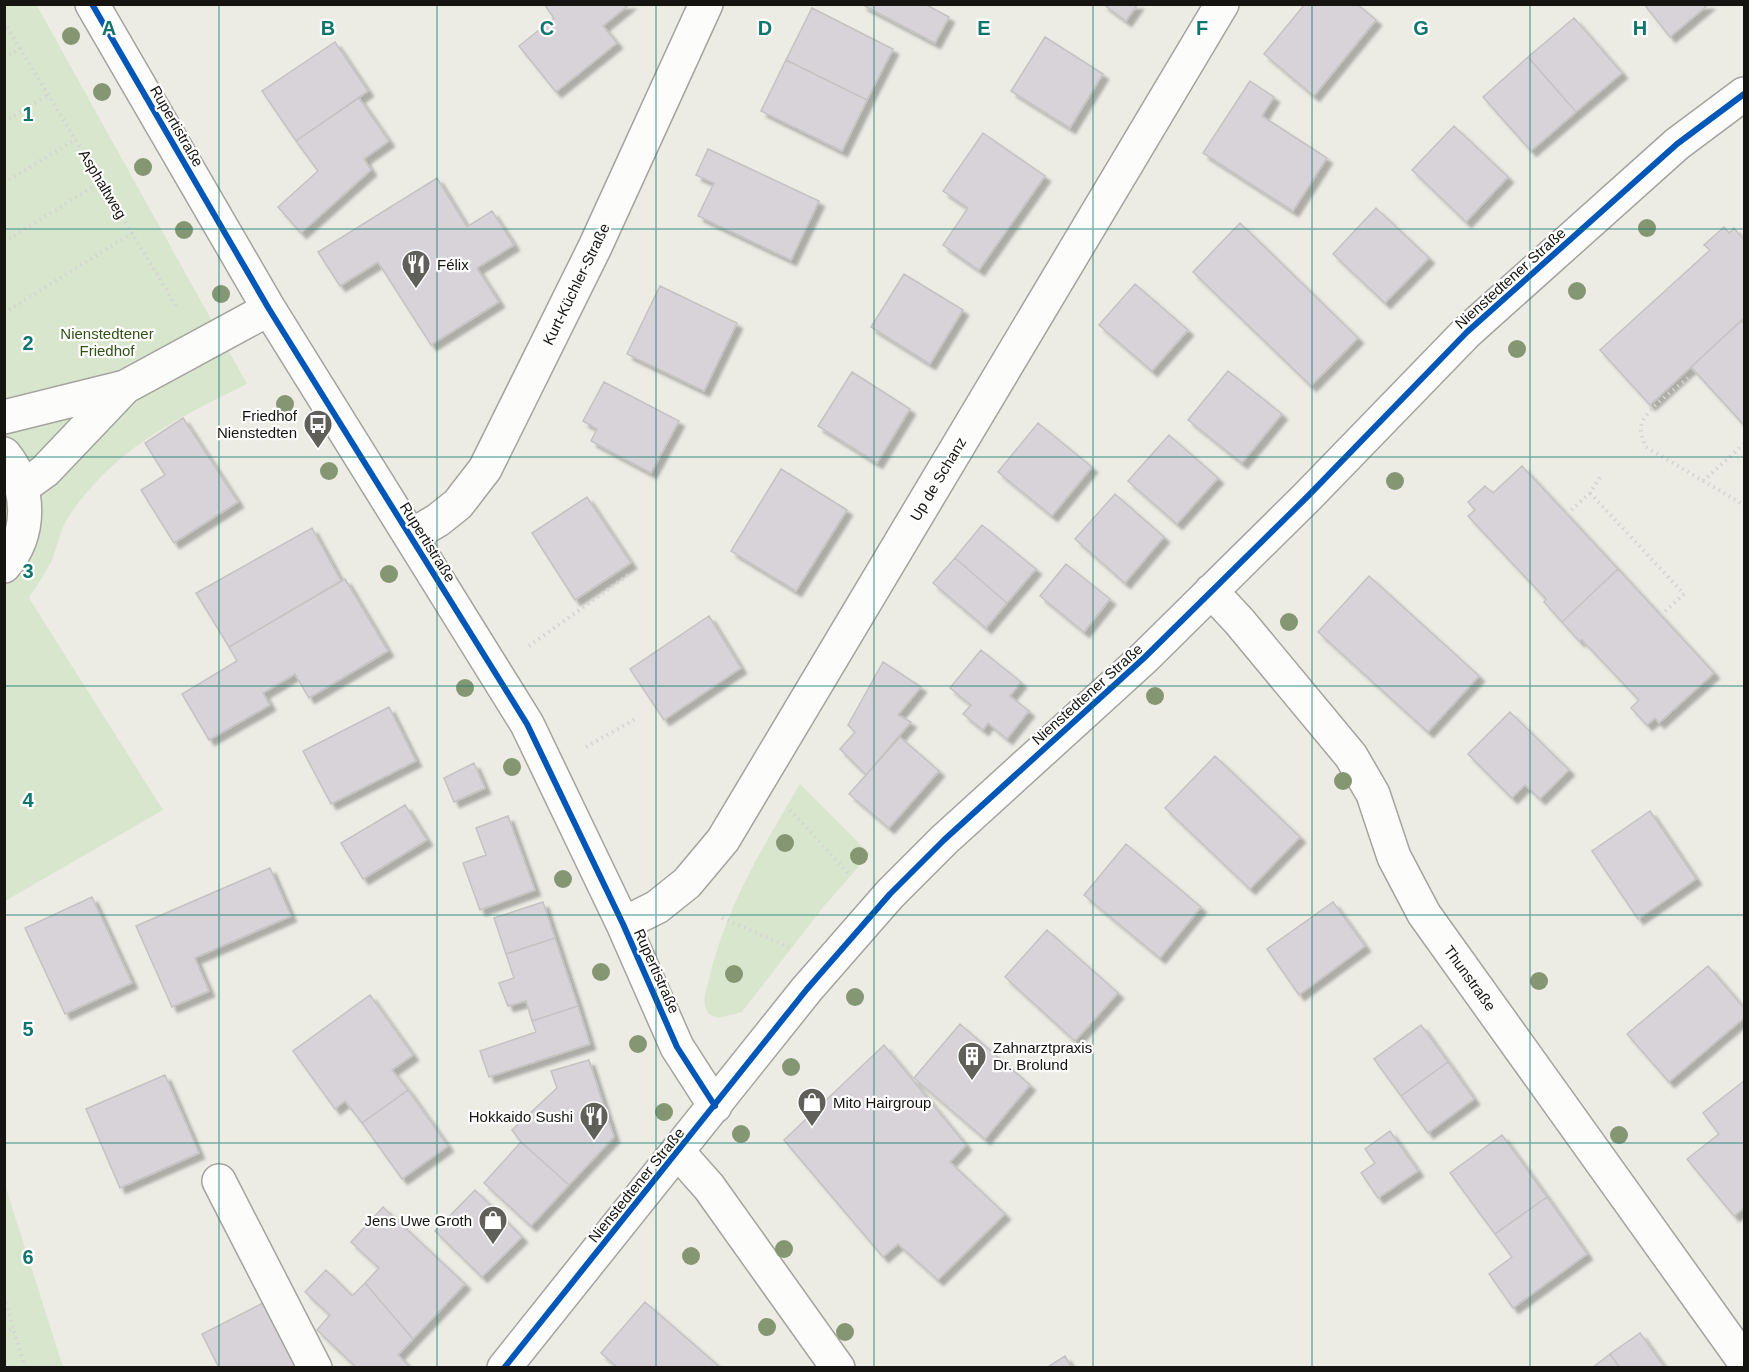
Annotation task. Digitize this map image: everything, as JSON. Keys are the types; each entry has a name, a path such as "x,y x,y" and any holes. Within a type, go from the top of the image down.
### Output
{"street":[{"name":"Rupertistraße","path":"92,4 269,309 527,724 623,924 677,1047 715,1106"},
{"name":"Kurt-Küchler-Straße","path":"411,536 438,520 458,504 485,469 595,247 706,4"},
{"name":"Up de Schanz","path":"623,924 657,908 687,883 723,840 1222,4"},
{"name":"Nienstedtener Straße","path":"504,1368 807,989 890,894 944,840 1144,658 1307,497 1467,332 1677,144 1744,94"},
{"path":"4,417 125,387 269,309"},
{"path":"23,487 45,471 125,387"},
{"path":"4,454 23,487 26,511 22,535 13,557 4,566"},
{"name":"Thunstraße","path":"1211,591 1239,621 1351,756 1373,794 1394,857 1425,914 1744,1361"},
{"path":"678,1152 709,1187 838,1368"},
{"path":"219,1181 315,1368"}],"path":[{"path":"4,58 21,48"},
{"path":"4,122 49,95"},
{"path":"4,183 76,139"},
{"path":"4,242 102,181"},
{"path":"4,313 132,232"},
{"path":"1688,378 1648,414 1642,423 1641,434 1646,447 1744,505"},
{"path":"1704,481 1744,444"},
{"path":"1567,514 1590,493 1602,474"},
{"path":"1590,493 1684,594 1661,615"},
{"path":"526,649 628,575"},
{"path":"581,750 637,718"},
{"path":"783,802 856,882"},
{"path":"722,918 798,951"},
{"path":"4,1298 26,1368"},
{"path":"4,1333 13,1328"}],"green space":[{"name":"Nienstedtener Friedhof","path":"36,4 247,384 172,423 127,454 106,472 69,516 51,562 29,598 163,810 5,901 4,5"},
{"path":"800,784 870,854 824,906 742,1012 718,1018 709,1014 705,1005 706,990 717,949 748,876"},
{"path":"5,1185 63,1367 5,1367"}],"building":[{"path":"544,4 630,4 603,26 617,43 556,92 519,46 554,18"},
{"path":"861,4 925,4 949,17 935,43"},
{"path":"1103,4 1138,4 1126,21"},
{"path":"1305,4 1357,4 1376,20 1314,96 1264,54"},
{"path":"1644,4 1709,4 1670,37"},
{"path":"812,8 893,49 867,100 786,60"},
{"path":"1574,18 1622,73 1576,112 1528,57"},
{"path":"1045,37 1103,74 1070,128 1011,91"},
{"path":"335,42 368,91 296,141 262,91"},
{"path":"1528,57 1576,112 1531,151 1483,97"},
{"path":"786,60 867,100 842,151 761,111"},
{"path":"1250,81 1274,97 1262,116 1327,158 1293,211 1203,153"},
{"path":"359,98 389,141 364,159 371,170 301,233 278,207 318,171 296,141"},
{"path":"1454,126 1508,177 1466,222 1412,170"},
{"path":"983,133 1045,176 979,270 943,245 968,208 943,191"},
{"path":"708,149 819,201 791,260 698,216 714,183 696,175"},
{"path":"437,178 467,227 492,211 514,245 477,268 499,302 431,345 378,262 340,286 318,252"},
{"path":"1376,208 1429,258 1385,303 1333,254"},
{"path":"1240,223 1358,338 1311,386 1193,272"},
{"path":"1724,227 1729,233 1734,228 1744,240 1744,318 1650,405 1600,350 1710,250 1704,245"},
{"path":"904,274 963,310 930,364 871,327"},
{"path":"1135,284 1188,330 1152,371 1099,325"},
{"path":"660,286 737,323 704,391 627,354"},
{"path":"1741,321 1744,324 1744,425 1691,367"},
{"path":"1228,371 1282,414 1242,463 1188,420"},
{"path":"852,372 910,409 877,463 818,426"},
{"path":"604,382 679,421 651,473 591,441 597,429 583,421"},
{"path":"183,418 238,502 174,543 141,490 165,475 145,443"},
{"path":"1038,423 1092,467 1052,516 998,472"},
{"path":"1169,435 1218,478 1177,524 1128,481"},
{"path":"1522,466 1618,569 1562,622 1544,602 1546,599 1468,516 1475,510 1468,502 1485,486 1493,493"},
{"path":"781,469 847,510 796,591 731,551"},
{"path":"1115,494 1164,537 1125,583 1075,539"},
{"path":"587,497 631,563 575,600 532,533"},
{"path":"982,525 1036,569 1007,603 955,558"},
{"path":"312,528 341,581 229,647 196,593"},
{"path":"955,558 1007,603 986,628 933,583"},
{"path":"1066,564 1110,599 1084,632 1040,596"},
{"path":"1618,569 1714,673 1659,723 1655,718 1647,725 1631,708 1639,700 1562,622"},
{"path":"1369,576 1479,676 1428,732 1318,632"},
{"path":"345,579 388,651 309,698 295,674 263,693 270,705 209,740 182,694 237,661 229,647"},
{"path":"709,616 741,668 664,720 630,669"},
{"path":"981,650 1021,682 1010,696 1029,711 1007,739 988,723 983,730 963,714 971,705 950,688"},
{"path":"883,662 921,687 898,715 911,722 866,775 840,749 855,732 848,725"},
{"path":"389,707 416,761 331,804 303,751"},
{"path":"1510,712 1569,770 1540,799 1525,785 1512,798 1468,754"},
{"path":"900,737 939,771 889,828 849,794"},
{"path":"1215,756 1300,837 1250,889 1165,808"},
{"path":"474,763 485,788 454,802 444,778"},
{"path":"405,805 427,840 363,879 341,843"},
{"path":"1650,811 1696,879 1638,919 1592,851"},
{"path":"508,816 535,890 480,910 463,863 486,855 476,828"},
{"path":"1126,844 1201,907 1160,958 1084,895"},
{"path":"270,868 291,916 195,958 209,991 172,1007 136,926"},
{"path":"92,897 132,983 65,1014 25,928"},
{"path":"543,902 555,938 506,954 494,918"},
{"path":"1333,902 1365,946 1299,995 1267,949"},
{"path":"1047,930 1118,993 1075,1041 1005,977"},
{"path":"555,938 578,1006 532,1021 526,1001 508,1006 499,983 514,978 506,954"},
{"path":"1708,966 1744,1008 1744,1018 1669,1082 1627,1034"},
{"path":"370,995 413,1055 392,1070 408,1090 362,1123 345,1101 335,1109 293,1051"},
{"path":"578,1006 590,1044 489,1077 480,1051 536,1032 532,1021"},
{"name":"Zahnarztpraxis Dr. Brolund","path":"960,1024 1030,1085 985,1139 914,1078"},
{"path":"1421,1025 1448,1062 1401,1096 1374,1059"},
{"path":"884,1045 966,1145 950,1162 1005,1214 938,1280 898,1244 883,1257 784,1140"},
{"path":"589,1060 614,1137 569,1185 521,1142 512,1130 557,1088 551,1071"},
{"path":"1448,1062 1474,1099 1428,1133 1401,1096"},
{"path":"165,1075 199,1153 120,1188 86,1109"},
{"path":"1744,1081 1744,1208 1734,1216 1687,1159 1719,1134 1703,1113"},
{"path":"408,1090 448,1146 402,1179 362,1123"},
{"path":"1390,1131 1418,1171 1378,1198 1361,1173 1375,1163 1365,1149"},
{"path":"1502,1135 1547,1197 1495,1234 1450,1173"},
{"path":"521,1142 569,1185 531,1226 484,1183"},
{"path":"475,1190 522,1237 482,1277 435,1231"},
{"path":"1547,1197 1587,1254 1513,1308 1489,1274 1512,1257 1495,1234"},
{"path":"383,1207 465,1284 413,1339 365,1283 379,1268 351,1242"},
{"path":"326,1270 352,1296 365,1283 413,1339 398,1355 411,1368 357,1368 317,1330 330,1315 305,1292"},
{"path":"645,1302 721,1368 618,1368 601,1353"},
{"path":"263,1303 296,1368 219,1368 202,1334"},
{"path":"1640,1333 1665,1368 1620,1368 1610,1354"},
{"path":"1610,1354 1620,1368 1592,1368"},
{"path":"1065,1356 1072,1368 1046,1368"}],"cycle path":[{"path":"92,4 269,309 527,724 623,924 677,1047 715,1106"},
{"path":"504,1368 807,989 890,894 944,840 1144,658 1307,497 1467,332 1677,144 1744,94"}],"place":[{"name":"Félix","path":"416,290"},
{"name":"Friedhof Nienstedten","path":"318,450"},
{"name":"Zahnarztpraxis Dr. Brolund","path":"972,1082"},
{"name":"Mito Hairgroup","path":"812,1128"},
{"name":"Hokkaido Sushi","path":"594,1142"},
{"name":"Jens Uwe Groth","path":"493,1246"}]}
